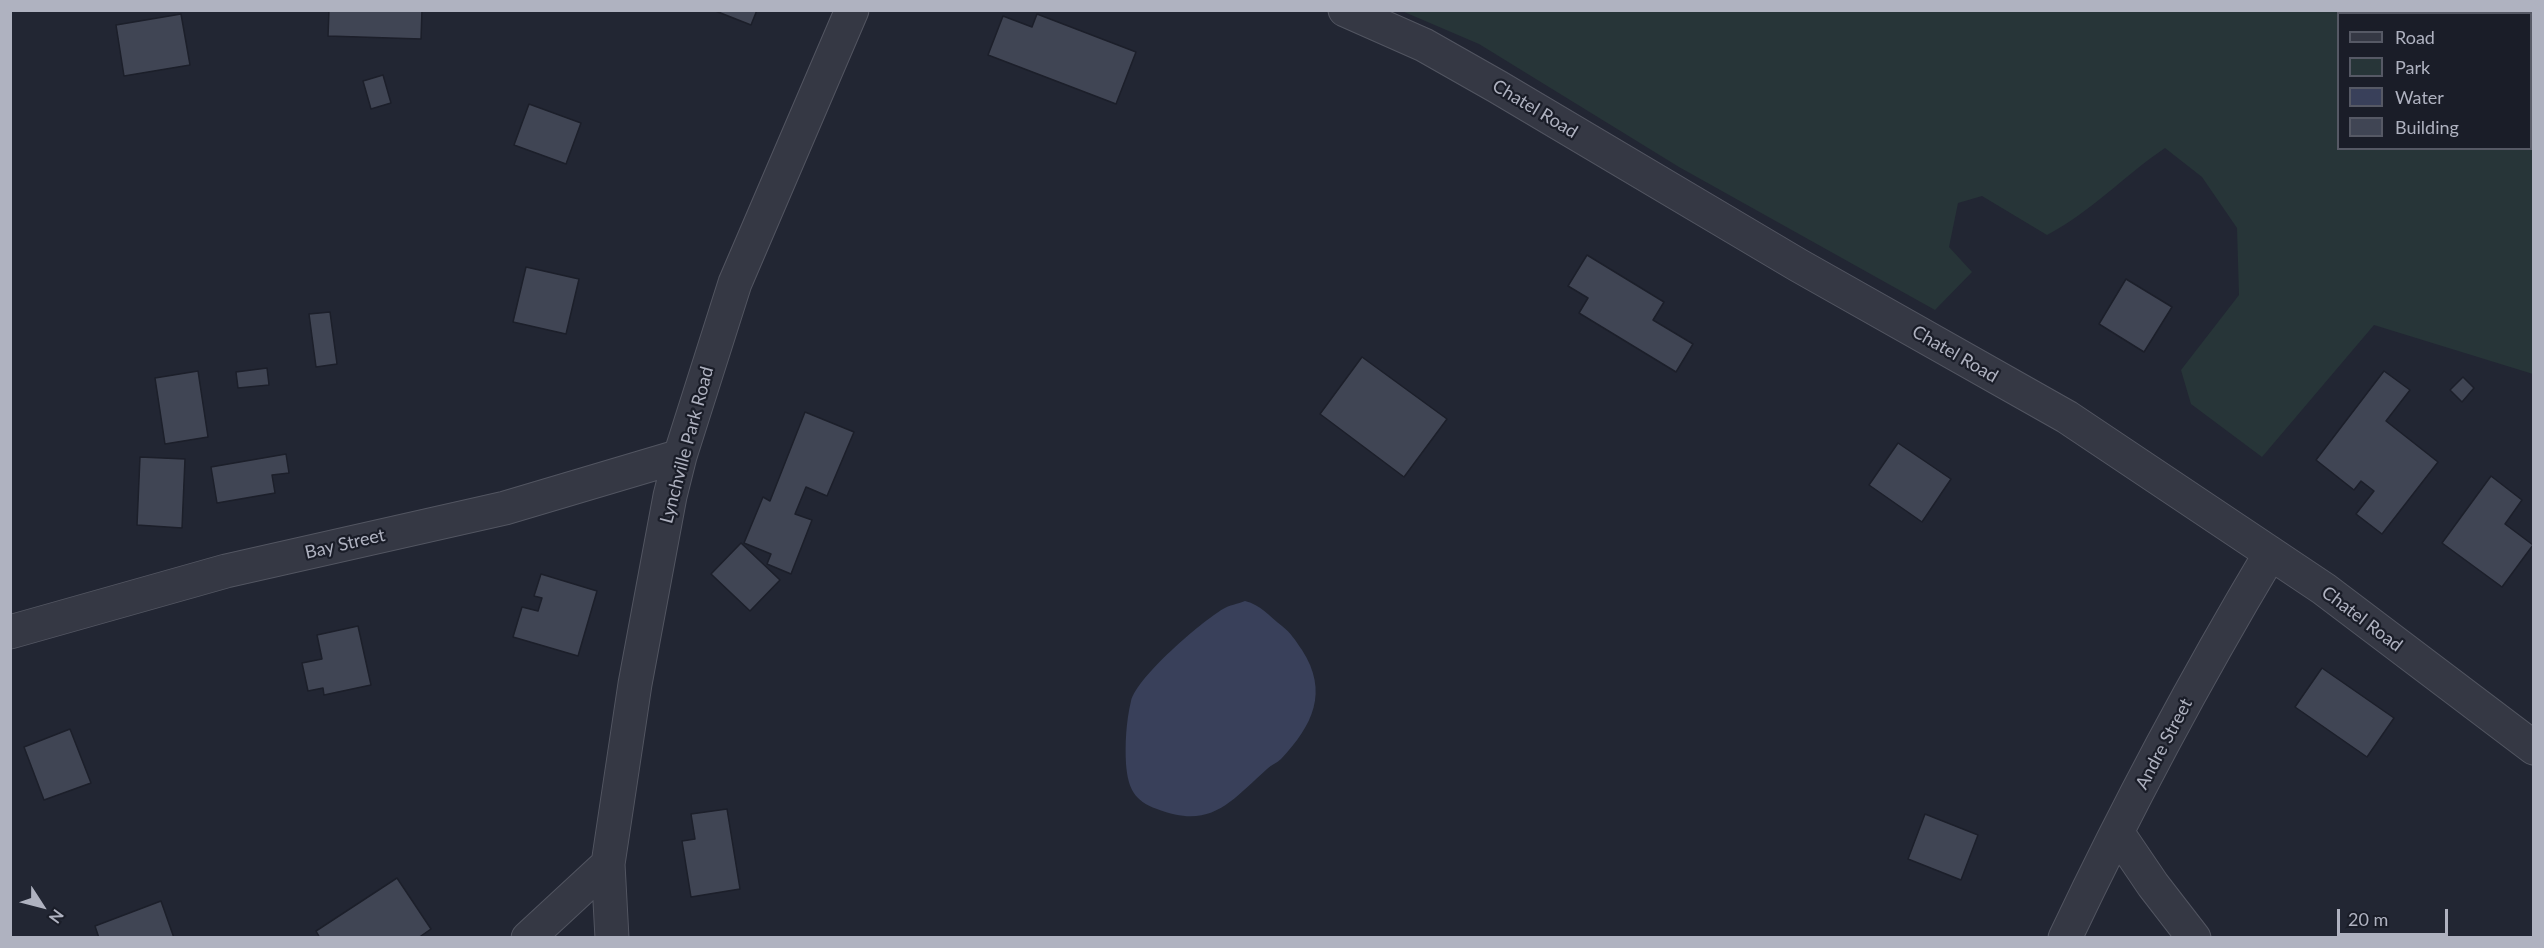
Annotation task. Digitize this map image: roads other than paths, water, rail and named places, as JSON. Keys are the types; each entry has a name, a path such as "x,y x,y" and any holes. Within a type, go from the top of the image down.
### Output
{"street":[{"name":"Lynchville Park Road","path":"612,938 608,864 635,684 670,496 680,456 735,283 852,10"},
{"name":"Chatel Road","path":"1344,10 1424,45 1471,71 1798,265 2067,417 2324,589 2534,748"},
{"name":"Bay Street","path":"10,632 226,571 506,508 680,456"},
{"name":"Andre Street","path":"2065,938 2117,832 2232,617 2270,554"},
{"path":"2117,832 2153,885 2194,938"},
{"path":"528,938 608,864"}],"water":[{"path":"1245,601 1260,608 1285,629 1293,637 1310,665 1315,680 1316,694 1309,721 1302,734 1281,759 1230,802 1218,809 1192,816 1176,815 1149,806 1134,792 1127,772 1127,725 1131,701 1145,678 1200,625 1225,608"}]}
